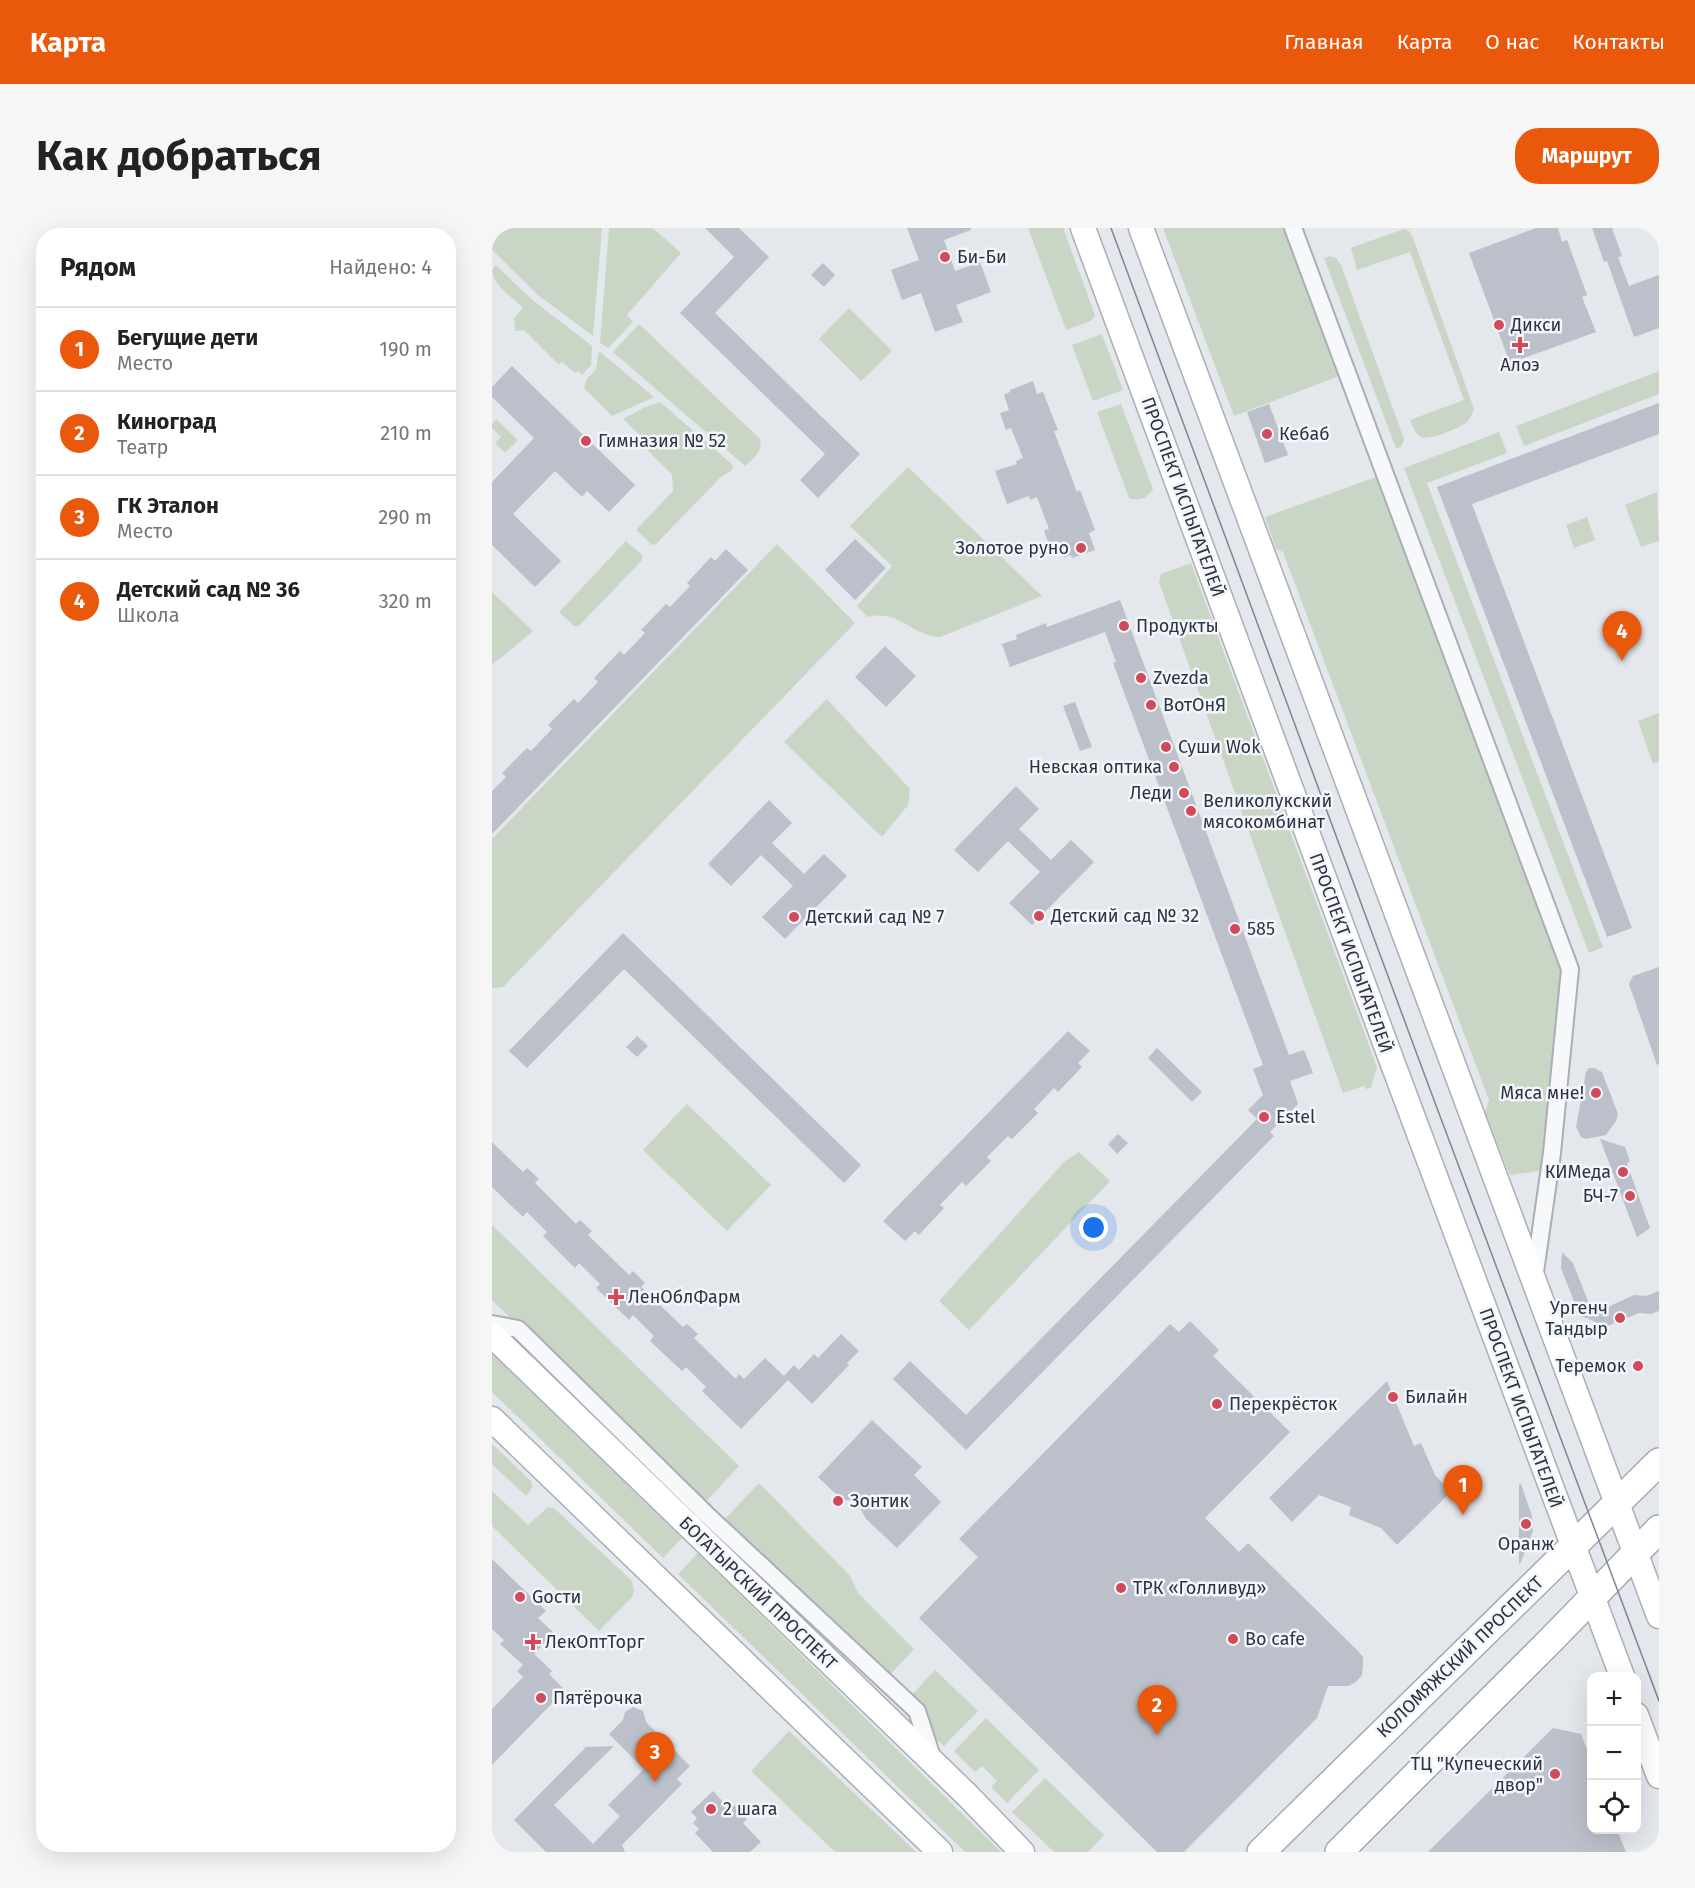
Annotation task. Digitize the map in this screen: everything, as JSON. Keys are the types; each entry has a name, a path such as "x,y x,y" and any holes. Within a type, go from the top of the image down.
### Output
{"main road":[{"name":"ПРОСПЕКТ ИСПЫТАТЕЛЕЙ","path":"1083,228 1620,1672"},
{"path":"1141,228 1659,1616"},
{"name":"БОГАТЫРСКИЙ ПРОСПЕКТ","path":"492,1335 1022,1852"},
{"path":"492,1419 940,1852"},
{"name":"КОЛОМЯЖСКИЙ ПРОСПЕКТ","path":"1261,1852 1659,1462"},
{"path":"1339,1852 1659,1529"},
{"path":"1640,1726 1659,1776"}],"street":[{"path":"1293,228 1570,969 1552,1153 1534,1281"},
{"path":"492,1324 518,1329 706,1514 917,1712 934,1764"}],"green space":[{"path":"492,228 602,228 593,336 538,295 492,250"},
{"path":"609,228 653,228 681,253 627,315 633,322 608,348 600,343"},
{"path":"1028,228 1063,228 1095,315 1091,321 1066,330"},
{"path":"1163,228 1283,228 1339,376 1234,416"},
{"path":"1404,229 1412,235 1474,409 1470,419 1463,425 1425,438 1415,431 1410,420 1464,400 1410,252 1357,270 1351,248"},
{"path":"1330,256 1336,258 1341,265 1404,439 1401,447 1396,448 1324,258"},
{"path":"496,265 530,298 592,346 591,365 582,375 578,371 575,373 562,362 559,365 524,330 515,331 514,318 523,308 496,281 492,270"},
{"path":"849,308 892,351 861,381 819,339"},
{"path":"639,324 759,438 759,450 745,466 613,352"},
{"path":"1102,334 1123,390 1093,401 1072,345"},
{"path":"599,351 654,397 612,416 584,388 587,379 596,369"},
{"path":"1659,371 1659,394 1524,446 1516,426"},
{"path":"660,402 733,465 732,470 721,477 656,544 652,545 636,530 673,491 672,474 637,440 641,436 623,419"},
{"path":"1121,404 1153,489 1146,497 1140,499 1129,498 1097,412"},
{"path":"496,419 518,440 505,453 495,443 501,437 492,428"},
{"path":"1499,432 1507,453 1427,483 1603,947 1589,953 1404,468"},
{"path":"908,467 1042,596 940,637 920,632 888,616 868,617 857,606 892,566 850,526"},
{"path":"1376,477 1566,972 1544,1170 1510,1175 1485,1112 1489,1100 1283,552 1276,549 1265,517"},
{"path":"1657,492 1659,541 1641,547 1625,505"},
{"path":"1587,517 1595,540 1574,548 1566,525"},
{"path":"626,541 642,555 642,560 579,626 574,626 559,612"},
{"path":"777,544 855,623 503,987 492,988 492,839"},
{"path":"1191,563 1377,1067 1371,1088 1366,1089 1364,1086 1343,1093 1159,582 1161,574"},
{"path":"492,592 533,631 492,665"},
{"path":"827,699 910,789 908,805 882,837 784,742"},
{"path":"1659,713 1659,761 1653,764 1638,721"},
{"path":"687,1104 771,1185 727,1231 643,1150"},
{"path":"1079,1152 1110,1181 969,1330 939,1301 1065,1161"},
{"path":"492,1225 739,1466 703,1505 492,1300"},
{"path":"492,1353 682,1538 663,1558 492,1392"},
{"path":"492,1444 532,1482 532,1488 526,1496 492,1464"},
{"path":"759,1483 850,1576 858,1593 914,1649 887,1678 723,1521"},
{"path":"492,1491 528,1525 548,1507 555,1509 632,1581 634,1591 632,1597 599,1631 492,1526"},
{"path":"698,1553 1001,1852 965,1852 678,1574"},
{"path":"935,1670 978,1711 944,1746 927,1731 909,1698"},
{"path":"986,1718 1039,1770 1007,1803 991,1787 997,1781 982,1766 975,1772 954,1751"},
{"path":"789,1731 916,1852 835,1852 751,1771"},
{"path":"1045,1778 1104,1835 1088,1852 1054,1852 1012,1812"}],"building":[{"path":"705,228 739,228 769,257 715,313 860,454 818,498 800,480 825,454 680,313 734,257"},
{"path":"907,228 971,228 971,230 944,240 955,271 980,262 991,292 956,305 963,322 935,332 921,293 902,300 891,270 919,260"},
{"path":"1536,228 1558,228 1562,242 1567,240 1587,295 1582,297 1596,332 1510,363 1469,253"},
{"path":"1592,228 1612,228 1622,256 1618,257 1629,286 1659,275 1659,328 1634,337 1607,261 1604,262"},
{"path":"823,263 835,275 824,287 811,275"},
{"path":"512,366 635,485 609,512 587,491 582,497 555,471 513,514 561,561 535,587 492,545 492,482 534,438 492,397 492,387"},
{"path":"1033,381 1037,394 1043,392 1058,430 1054,431 1077,492 1080,490 1095,530 1089,533 1095,550 1072,558 1071,555 1064,558 1059,544 1050,548 1044,530 1049,529 1037,497 1030,500 1029,496 1007,504 995,471 1017,464 1016,461 1023,458 1011,428 1006,430 1000,413 1009,410 1004,395 1010,390"},
{"path":"1659,403 1659,434 1472,504 1632,928 1607,937 1437,487"},
{"name":"Кебаб","path":"1269,404 1288,455 1265,463 1247,412"},
{"path":"855,539 886,568 855,600 825,570"},
{"path":"726,549 748,570 492,834 492,791 506,777 502,773 527,748 531,751 552,729 548,725 574,699 578,703 598,682 594,678 620,651 624,655 645,633 641,630 666,604 670,607 690,586 687,583 711,557 715,561"},
{"path":"1120,600 1289,1055 1304,1050 1313,1073 1290,1081 1298,1104 1270,1132 1274,1136 966,1450 893,1379 910,1361 966,1415 1257,1119 1248,1110 1263,1095 1253,1069 1263,1065 1113,663 1116,662 1105,632 1010,667 1002,644 1017,639 1016,635 1046,623 1047,627"},
{"path":"885,646 916,676 886,707 855,677"},
{"path":"1075,702 1092,747 1080,751 1063,706"},
{"path":"1016,786 1039,809 1019,829 1051,860 1071,840 1094,862 1032,925 1009,903 1040,872 1008,841 978,872 954,850"},
{"path":"769,800 792,823 772,843 804,874 824,854 847,876 785,939 762,917 793,886 761,855 731,886 708,864"},
{"path":"623,933 861,1165 844,1183 624,969 527,1068 509,1051"},
{"path":"1659,967 1659,1064 1657,1065 1629,984 1633,976"},
{"path":"1068,1031 1090,1051 1078,1063 1082,1067 1058,1092 1054,1088 1034,1109 1038,1113 1012,1139 1008,1136 987,1157 991,1161 966,1186 962,1182 940,1205 944,1208 919,1235 915,1231 905,1241 883,1221"},
{"path":"637,1036 648,1046 637,1057 626,1047"},
{"path":"1157,1048 1202,1092 1192,1102 1148,1058"},
{"name":"Мяса мне!","path":"1589,1068 1602,1072 1618,1114 1606,1135 1586,1139 1581,1137 1576,1127 1586,1072"},
{"path":"1118,1134 1128,1143 1117,1154 1108,1144"},
{"name":"БЧ-7","path":"1600,1139 1625,1147 1630,1161 1627,1164 1650,1228 1637,1237"},
{"path":"492,1142 523,1172 527,1168 539,1179 535,1183 576,1224 580,1220 592,1231 588,1235 629,1275 633,1271 645,1283 641,1287 683,1327 687,1324 698,1334 694,1338 736,1379 739,1374 744,1379 765,1358 784,1376 794,1365 799,1370 814,1354 818,1358 841,1334 859,1351 847,1363 849,1365 812,1404 788,1380 741,1429 702,1391 706,1387 686,1367 682,1371 650,1341 654,1336 633,1315 629,1320 596,1288 600,1284 579,1263 575,1268 543,1236 547,1232 527,1212 523,1217 492,1187"},
{"path":"1562,1252 1573,1263 1593,1314 1634,1295 1646,1296 1659,1291 1659,1311 1651,1314 1639,1313 1605,1327 1582,1317 1561,1268"},
{"name":"ТРК «Голливуд»","path":"1190,1321 1219,1350 1213,1356 1290,1432 1205,1518 1239,1552 1248,1543 1357,1650 1363,1657 1363,1664 1362,1675 1356,1682 1348,1686 1328,1686 1317,1718 1184,1852 1157,1852 919,1618 978,1557 959,1539 1170,1324 1179,1332"},
{"path":"1387,1381 1414,1446 1421,1443 1435,1475 1451,1492 1397,1545 1381,1528 1349,1515 1351,1507 1319,1495 1292,1522 1269,1498"},
{"path":"872,1420 922,1467 914,1475 941,1502 897,1548 866,1519 857,1502 841,1499 818,1477"},
{"name":"Оранж","path":"1519,1484 1521,1484 1532,1516 1533,1531 1520,1564 1519,1564"},
{"path":"492,1559 546,1611 538,1618 554,1633 534,1654 552,1671 549,1674 565,1690 492,1765 492,1709 523,1677 517,1671 523,1665 500,1644 504,1640 492,1629"},
{"path":"633,1707 643,1711 646,1722 690,1766 677,1779 682,1784 622,1845 625,1852 546,1852 514,1820 586,1747 614,1746 554,1805 593,1844 620,1816 608,1805 644,1769 609,1734 623,1720 625,1712"},
{"path":"1553,1728 1581,1734 1587,1749 1587,1834 1619,1834 1626,1852 1428,1852"},
{"path":"713,1791 730,1809 734,1805 747,1819 743,1823 761,1842 750,1852 713,1852 695,1833 699,1829 693,1823 697,1818 691,1812"}],"tram line":[{"path":"1111,228 1659,1701"}],"place":[{"name":"Би-Би","path":"945,257"},
{"name":"Дикси","path":"1499,325"},
{"name":"Алоэ","path":"1520,345"},
{"name":"Кебаб","path":"1267,434"},
{"name":"Гимназия № 52","path":"586,441"},
{"name":"Золотое руно","path":"1081,548"},
{"name":"Продукты","path":"1124,626"},
{"name":"Детский сад № 36","path":"1622,661"},
{"name":"Zvezda","path":"1141,678"},
{"name":"ВотОнЯ","path":"1151,705"},
{"name":"Суши Wok","path":"1166,747"},
{"name":"Невская оптика","path":"1174,767"},
{"name":"Леди","path":"1184,793"},
{"name":"Великолукский мясокомбинат","path":"1191,811"},
{"name":"Детский сад № 32","path":"1039,916"},
{"name":"Детский сад № 7","path":"794,917"},
{"name":"585","path":"1235,929"},
{"name":"Мяса мне!","path":"1596,1093"},
{"name":"Estel","path":"1264,1117"},
{"name":"КИМеда","path":"1623,1172"},
{"name":"БЧ-7","path":"1630,1196"},
{"name":"ЛенОблФарм","path":"616,1297"},
{"name":"Ургенч Тандыр","path":"1620,1318"},
{"name":"Теремок","path":"1638,1366"},
{"name":"Билайн","path":"1393,1397"},
{"name":"Перекрёсток","path":"1217,1404"},
{"name":"Зонтик","path":"838,1501"},
{"name":"Бегущие дети","path":"1463,1515"},
{"name":"Оранж","path":"1526,1524"},
{"name":"ТРК «Голливуд»","path":"1121,1588"},
{"name":"Gости","path":"520,1597"},
{"name":"Bo cafe","path":"1233,1639"},
{"name":"ЛекОптТорг","path":"533,1642"},
{"name":"Пятёрочка","path":"541,1698"},
{"name":"Киноград","path":"1157,1735"},
{"name":"ТЦ \"Купеческий двор\"","path":"1555,1774"},
{"name":"ГК Эталон","path":"655,1782"},
{"name":"2 шага","path":"711,1809"}]}
